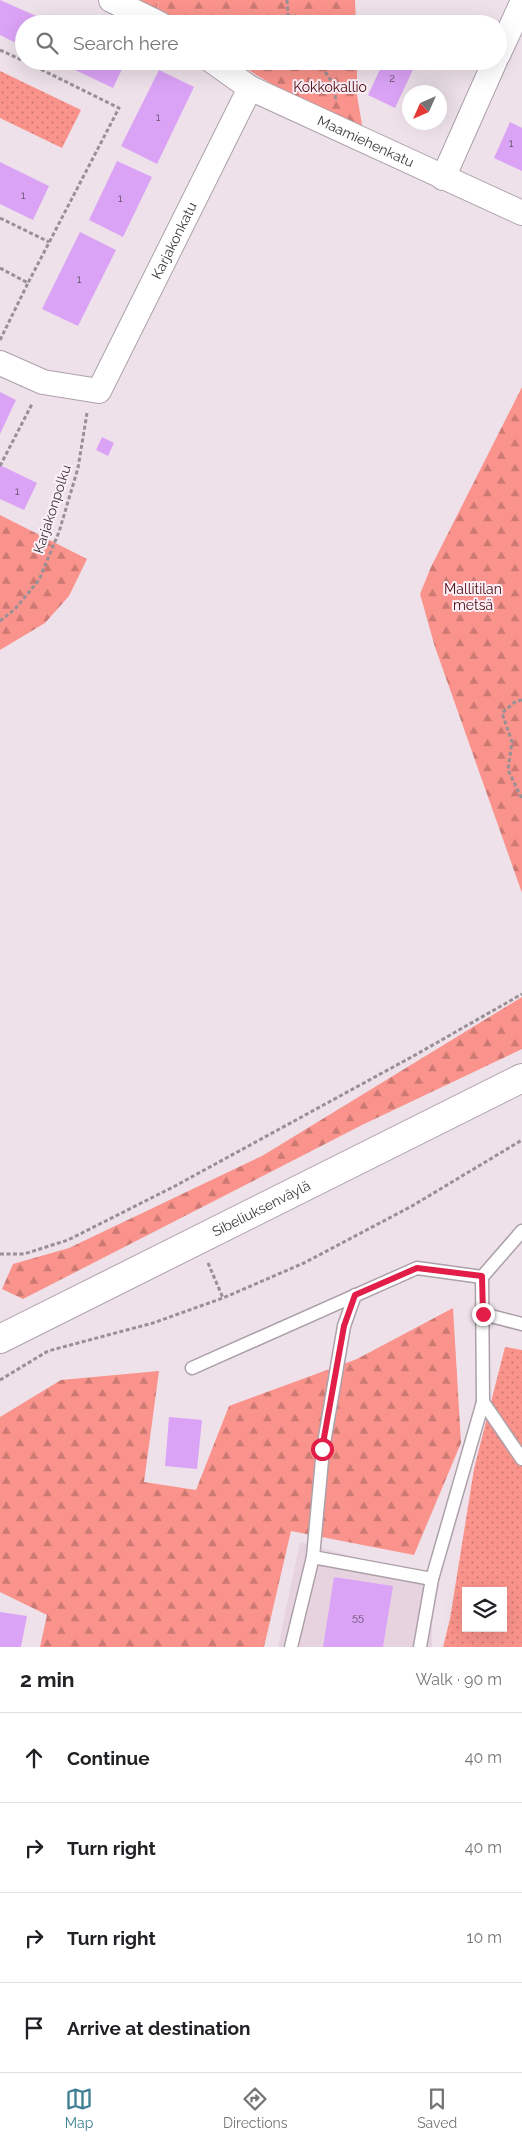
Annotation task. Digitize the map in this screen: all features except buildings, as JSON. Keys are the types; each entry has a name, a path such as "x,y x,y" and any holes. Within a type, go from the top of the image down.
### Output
{"main road":[{"name":"Sibeliuksenväylä","path":"0,1339 522,1078"}],"street":[{"path":"110,0 141,15"},
{"path":"507,36 522,3"},
{"name":"Maamiehenkatu","path":"225,70 250,88 442,178 522,213"},
{"path":"442,178 492,70"},
{"name":"Karjakonkatu","path":"99,391 250,88"},
{"path":"0,363 43,382 99,391"}],"lane":[{"path":"420,1647 432,1579 483,1402 482,1276 522,1231"},
{"path":"192,1368 417,1268 482,1276"},
{"path":"290,1647 313,1557 322,1449 344,1326 355,1295"},
{"path":"483,1314 522,1324"},
{"path":"483,1402 522,1459"},
{"path":"313,1557 432,1579"}],"path":[{"path":"287,0 288,15"},
{"path":"0,50 15,57"},
{"path":"0,340 119,108 42,70"},
{"path":"324,70 334,85 337,108 330,126"},
{"path":"0,218 50,242"},
{"path":"0,268 28,283"},
{"path":"0,466 43,382"},
{"name":"Karjakonpolku","path":"0,621 15,609 39,580 58,532 78,468 86,415 99,391"},
{"path":"522,700 516,701 502,713 512,742 508,770 522,799"},
{"path":"0,1254 24,1254 68,1240 184,1181 417,1054 522,994"},
{"path":"0,1380 48,1351 152,1323 224,1298 304,1263 412,1206 522,1140"},
{"path":"208,1263 224,1298"}],"shaded area":[{"path":"300,1542 432,1579 432,1647 278,1647"}],"green space":[{"path":"136,0 159,0 157,10"},
{"path":"159,0 355,0 356,15 164,15 157,10"},
{"name":"Kokkokallio","path":"249,70 357,70 357,95 364,137"},
{"path":"0,71 81,110 62,148 0,118"},
{"name":"Mallitilan metsä","path":"522,387 522,893 435,647 420,594 431,567"},
{"path":"0,515 87,559 69,596 45,623 0,650"},
{"path":"522,997 522,1049 362,1125 23,1299 2,1289 13,1264 69,1248 262,1156"},
{"path":"453,1308 461,1443 414,1555 291,1531 264,1647 40,1647 47,1615 0,1592 0,1417 61,1380 159,1371 144,1482 196,1490 229,1406 357,1359"},
{"path":"505,1347 522,1350 522,1647 443,1647 450,1619 474,1469"}],"route":[{"path":"322,1449 344,1326 355,1295 417,1268 482,1276 483,1314"}]}
